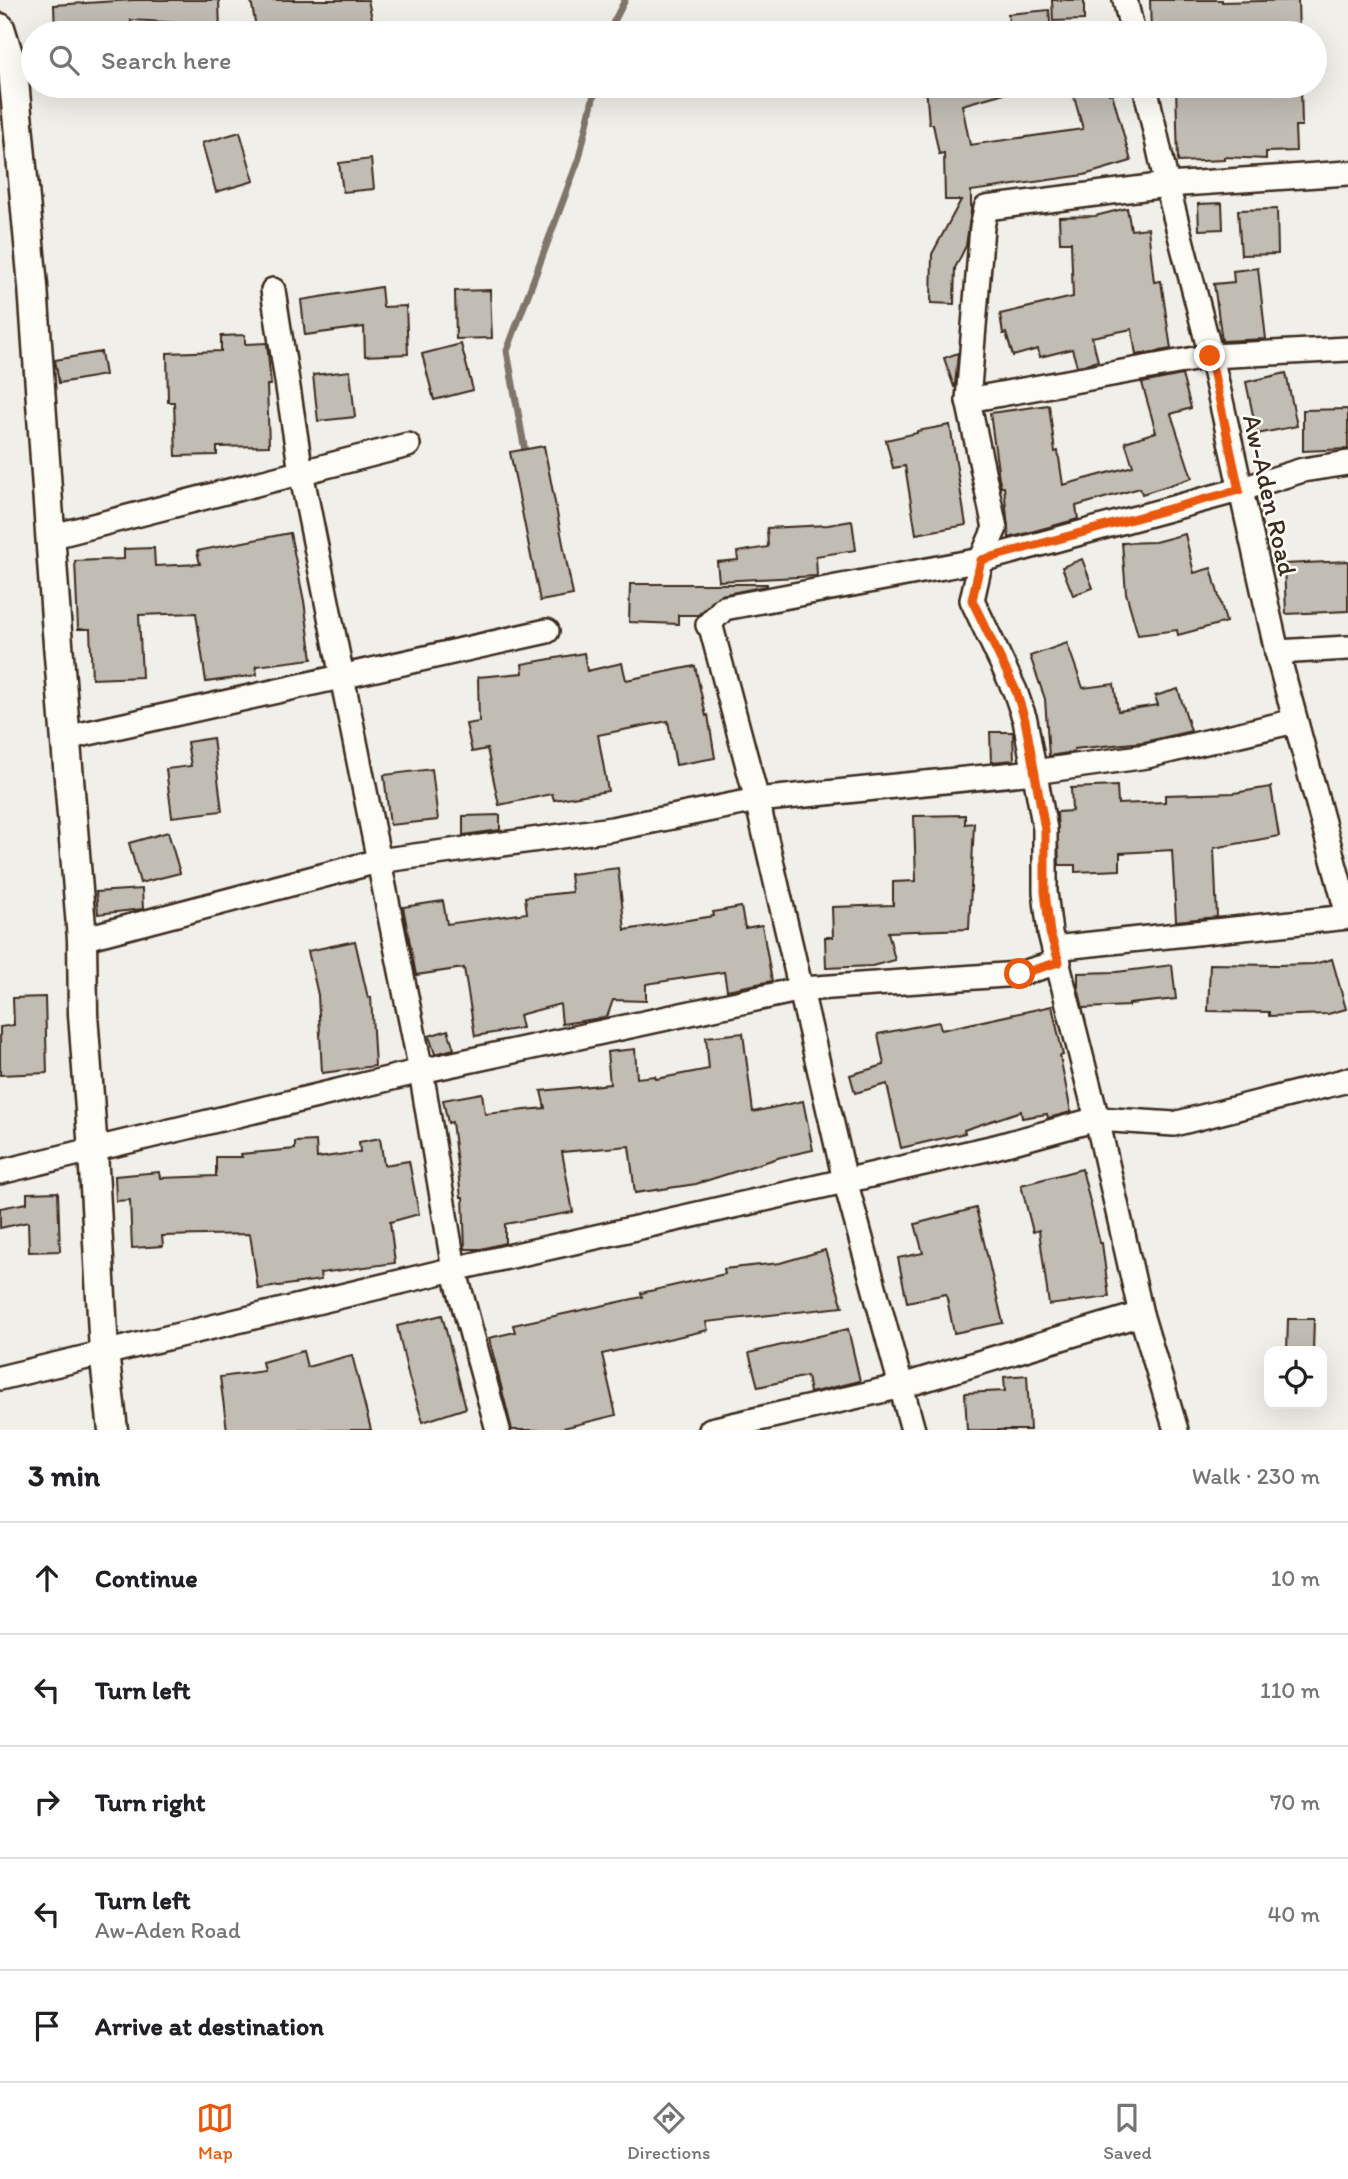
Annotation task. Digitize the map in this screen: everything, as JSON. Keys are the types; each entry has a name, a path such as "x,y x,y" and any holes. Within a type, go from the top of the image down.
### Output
{"street":[{"path":"1125,0 1130,21"},
{"path":"0,28 13,70 33,286 82,939 83,1014 104,1352 113,1430"},
{"name":"Aw-Aden Road","path":"1148,98 1277,652 1295,721 1341,866 1348,916"},
{"path":"1176,1430 1141,1314 1057,955 1045,892 1045,829 1025,720 1016,691 972,600 981,560 995,528 968,400 982,227 986,208 1167,185 1348,173"},
{"path":"273,290 301,472 421,1071 454,1269 498,1430"},
{"path":"968,400 1210,356 1348,349"},
{"path":"50,537 408,445"},
{"path":"913,1430 845,1180 757,800 711,627 708,625 724,608 981,560 1303,470 1348,463"},
{"path":"66,738 547,631"},
{"path":"1277,652 1348,648"},
{"path":"82,939 378,861 612,829 757,800 1034,772 1147,756 1295,721"},
{"path":"0,1172 421,1071 802,989 1020,974 1057,955 1348,916"},
{"path":"0,1378 454,1269 995,1147 1097,1119 1174,1124 1348,1080"},
{"path":"711,1430 902,1386 1141,1314"}],"building":[{"path":"133,0 219,0 220,21 55,21 54,5"},
{"path":"251,0 368,0 372,21 255,21"},
{"path":"1052,0 1084,0 1084,20 1053,21"},
{"path":"1150,0 1298,0 1299,21 1151,21"},
{"path":"1049,10 1050,21 1009,21 1008,14"},
{"path":"927,98 987,98 962,105 970,145 1083,129 1074,98 1113,98 1131,161 1084,175 971,191 966,246 955,268 954,304 931,303 932,254 961,200 945,200 944,153 939,154 933,124 929,124"},
{"path":"1176,98 1301,98 1302,126 1295,126 1296,151 1266,152 1266,159 1224,157 1224,160 1178,162"},
{"path":"240,132 254,181 216,192 202,143"},
{"path":"371,159 374,189 343,192 339,163"},
{"path":"1222,203 1223,229 1199,230 1198,204"},
{"path":"1127,208 1131,230 1148,228 1154,282 1161,281 1171,349 1136,355 1132,329 1092,337 1098,361 1083,365 1077,366 1072,349 1040,357 1038,349 1013,356 1006,333 1003,334 1000,314 1073,297 1071,242 1060,242 1059,217 1095,216"},
{"path":"1277,209 1278,254 1241,255 1238,210"},
{"path":"1258,268 1266,339 1222,341 1214,284 1234,282 1233,271"},
{"path":"381,287 383,307 406,306 408,354 365,356 364,327 305,335 301,300"},
{"path":"490,290 492,338 456,339 455,291"},
{"path":"245,335 245,344 267,343 271,385 267,385 269,446 217,447 217,455 176,456 174,402 168,402 167,353 221,351 221,336"},
{"path":"461,344 473,390 434,400 422,354"},
{"path":"101,352 105,375 59,383 55,360"},
{"path":"958,353 955,386 954,387 944,358"},
{"path":"350,371 355,417 318,421 313,375"},
{"path":"1286,373 1297,426 1257,434 1246,382"},
{"path":"1182,375 1191,408 1171,414 1192,478 1142,494 1140,488 1076,506 1078,519 1009,538 1004,487 1001,487 999,478 990,413 1049,405 1055,452 1058,451 1063,485 1133,466 1125,442 1156,432 1142,383"},
{"path":"1348,409 1348,449 1303,451 1303,410"},
{"path":"950,425 966,525 916,534 905,466 893,468 886,440"},
{"path":"544,446 573,595 540,601 510,452"},
{"path":"852,521 856,550 816,556 817,576 719,581 717,562 738,560 737,552 768,547 767,528"},
{"path":"290,533 312,659 256,666 257,675 206,682 196,613 139,615 142,677 92,679 90,629 78,629 75,561 124,559 124,549 154,548 155,566 200,564 197,551"},
{"path":"1185,534 1194,573 1211,568 1226,622 1178,635 1177,630 1138,635 1126,593 1122,543 1155,542"},
{"path":"1082,559 1093,588 1073,595 1062,567"},
{"path":"1348,561 1348,611 1286,614 1284,564"},
{"path":"630,584 767,586 721,595 698,615 678,615 678,624 629,622"},
{"path":"1067,643 1083,688 1114,684 1118,711 1158,705 1155,696 1178,689 1191,731 1144,742 1074,749 1074,752 1049,756 1045,699 1030,656"},
{"path":"584,653 587,671 622,663 626,680 695,666 706,716 708,715 715,758 676,765 668,721 598,735 608,791 554,800 552,794 499,805 487,749 472,752 466,724 479,722 478,677 523,673 522,664"},
{"path":"990,732 1013,732 1014,760 991,762"},
{"path":"213,738 222,811 172,817 166,769 191,766 187,742"},
{"path":"432,769 438,820 390,825 384,775"},
{"path":"1117,786 1118,804 1165,802 1165,795 1234,793 1271,787 1279,836 1214,848 1217,917 1176,921 1172,850 1120,853 1120,870 1075,872 1075,865 1059,865 1057,812 1072,811 1071,788"},
{"path":"500,815 500,830 463,835 463,816"},
{"path":"965,815 965,824 974,823 969,929 888,932 895,960 872,966 826,968 825,937 833,937 832,907 893,905 893,882 916,881 914,816"},
{"path":"168,832 180,873 140,883 129,843"},
{"path":"618,868 625,930 714,916 713,912 741,907 745,928 762,925 772,981 727,990 724,972 646,984 646,1001 613,1000 607,1017 562,1024 560,1004 519,1015 522,1028 475,1036 464,968 416,975 403,907 443,901 447,924 527,913 525,897 572,892 570,874"},
{"path":"142,889 143,909 98,914 96,892"},
{"path":"355,941 368,998 371,997 375,1066 322,1073 318,995 308,951"},
{"path":"1332,959 1346,1009 1328,1014 1269,1016 1269,1012 1208,1011 1210,964 1314,964"},
{"path":"1172,965 1176,999 1129,1006 1083,1008 1078,988 1078,973 1117,972"},
{"path":"45,997 47,1073 0,1075 0,1027 14,1025 13,998"},
{"path":"1052,1006 1063,1055 1060,1056 1071,1112 1048,1118 1047,1114 1022,1118 1021,1111 964,1130 965,1133 901,1148 887,1084 855,1093 850,1075 884,1065 878,1034 939,1022 941,1030"},
{"path":"448,1030 454,1049 435,1054 429,1036"},
{"path":"743,1033 753,1112 803,1101 813,1150 781,1157 696,1184 635,1193 629,1146 562,1152 573,1212 505,1224 505,1243 481,1249 465,1249 463,1197 452,1122 448,1123 443,1100 482,1093 485,1114 545,1108 541,1091 610,1084 607,1052 635,1049 637,1078 655,1076 656,1079 709,1069 706,1037"},
{"path":"380,1138 384,1165 409,1161 419,1214 390,1222 395,1263 320,1273 321,1280 258,1289 250,1234 162,1236 163,1246 132,1248 130,1200 116,1201 115,1176 159,1172 160,1178 216,1176 216,1157 242,1157 241,1154 295,1149 295,1142 316,1141 317,1158 360,1152 359,1142"},
{"path":"1082,1169 1102,1243 1109,1297 1049,1305 1039,1230 1033,1232 1021,1185"},
{"path":"58,1192 60,1251 29,1252 28,1222 0,1228 0,1208 27,1203 27,1193"},
{"path":"976,1208 1003,1323 954,1333 946,1294 907,1302 898,1258 923,1253 915,1224"},
{"path":"825,1250 843,1307 706,1322 708,1330 602,1354 616,1415 555,1430 512,1430 489,1338 515,1332 513,1325 642,1297 641,1293 725,1274 724,1269 780,1263"},
{"path":"442,1315 466,1408 423,1422 397,1326"},
{"path":"1288,1319 1314,1319 1313,1346 1287,1346"},
{"path":"848,1329 860,1381 810,1393 807,1376 758,1387 749,1353"},
{"path":"303,1351 307,1367 352,1355 371,1430 227,1430 220,1377 264,1371 262,1362"},
{"path":"1027,1375 1030,1430 967,1430 965,1393 1005,1391 1004,1377"}],"waterway":[{"path":"614,21 625,0"},
{"path":"526,457 507,351 579,158 593,98"}],"route":[{"path":"1020,974 1059,962 1050,933 1045,892 1045,829 1025,720 1016,691 972,600 981,560 1239,490 1210,356"}]}
